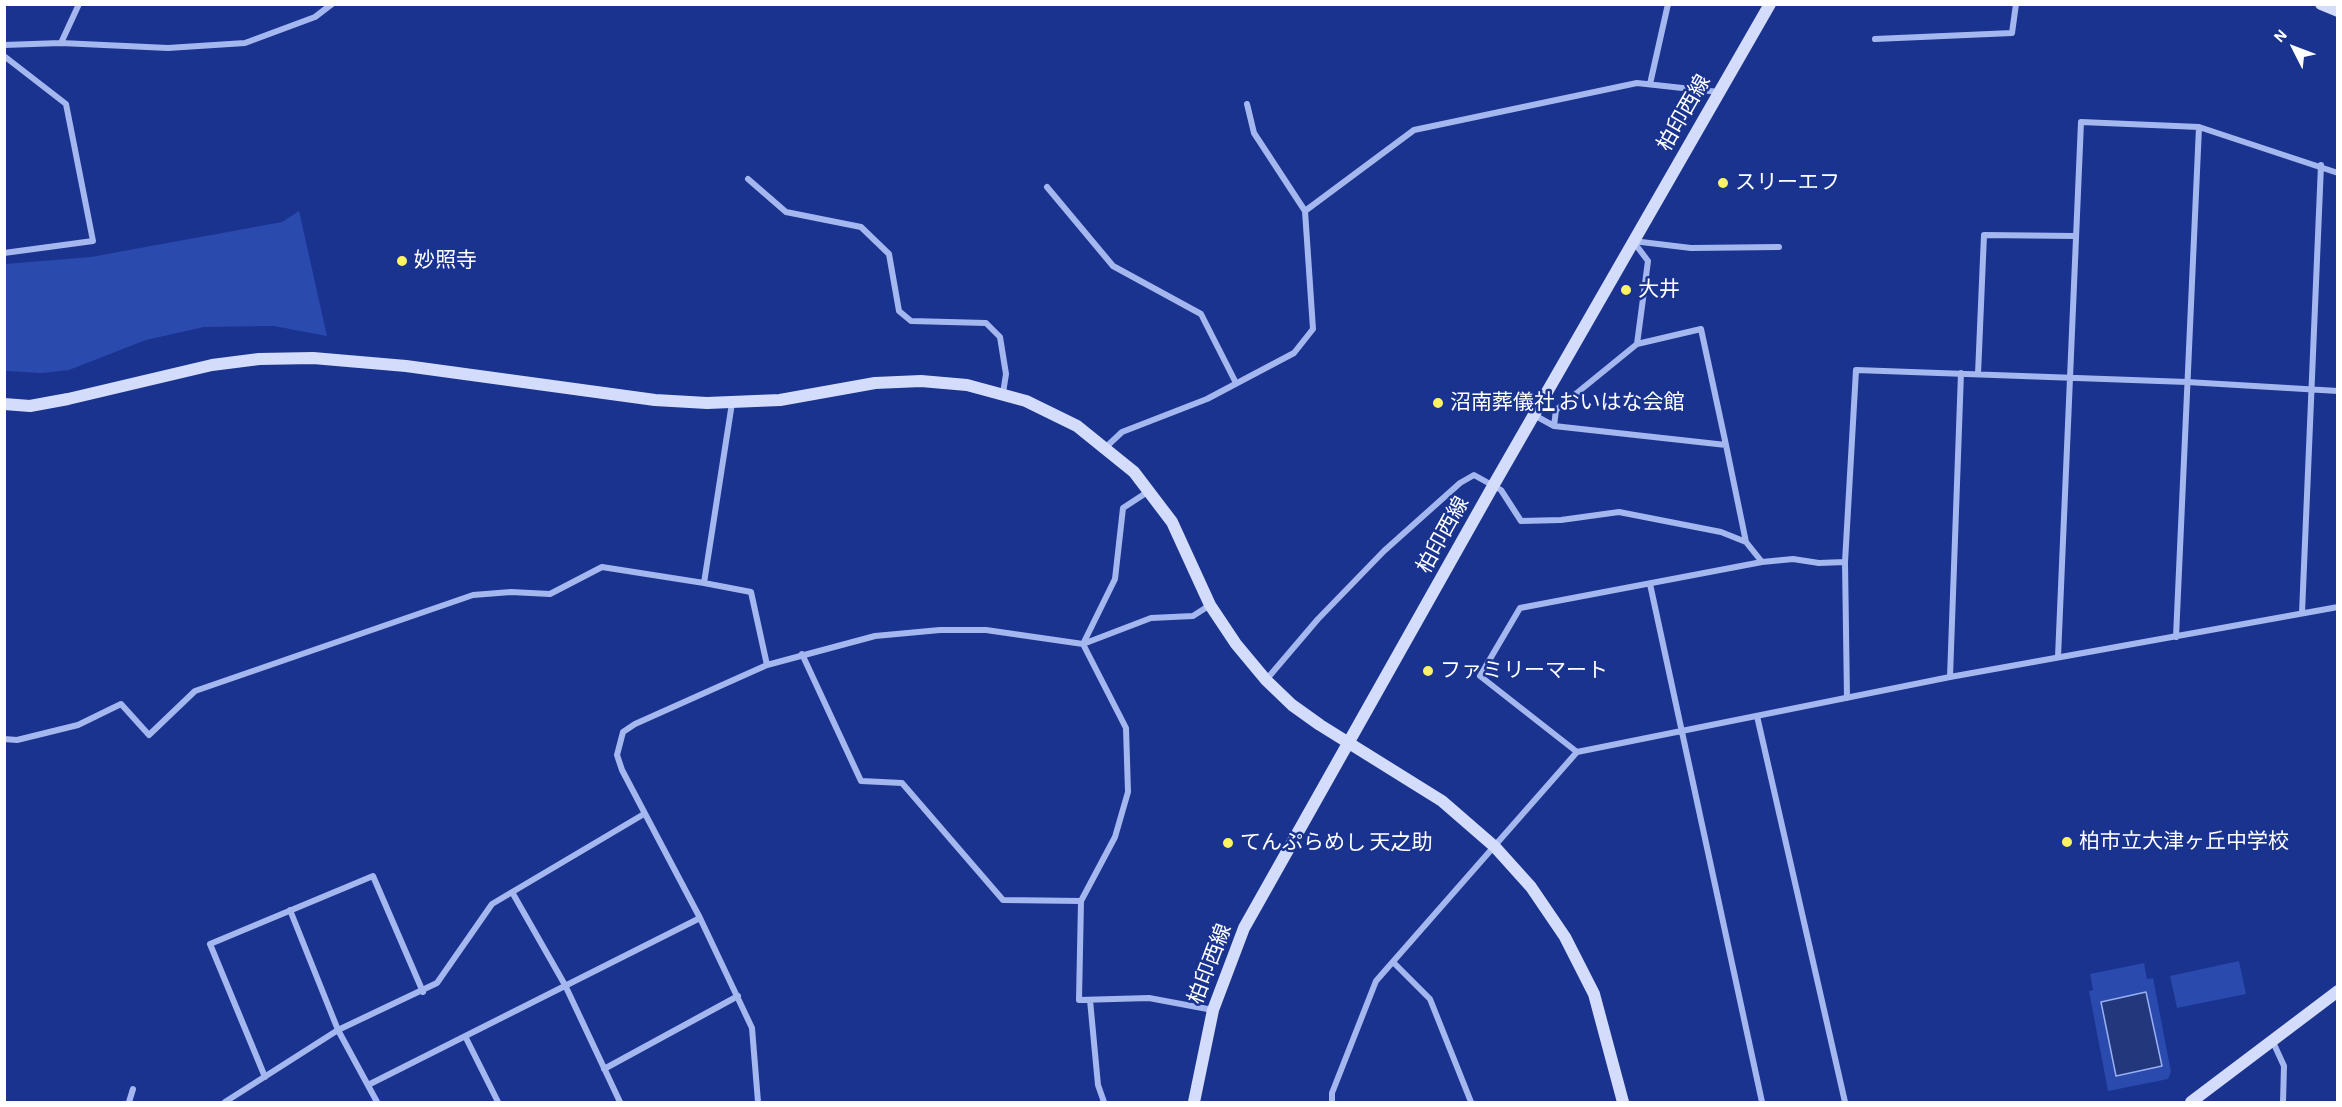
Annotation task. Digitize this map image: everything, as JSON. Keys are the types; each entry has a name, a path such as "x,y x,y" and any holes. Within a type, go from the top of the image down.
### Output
{"street":[{"path":"61,43 79,4"},
{"path":"4,45 61,43 168,48 246,43 315,17 332,4"},
{"path":"1650,84 1668,4"},
{"name":"柏印西線","path":"1194,1102 1213,1010 1244,928 1493,486 1770,4"},
{"path":"1875,39 2012,33 2016,4"},
{"path":"2321,4 2337,11"},
{"path":"4,56 66,104 93,241 4,253"},
{"path":"1305,212 1413,130 1637,83 1719,92"},
{"path":"1106,447 1122,432 1207,399 1294,353 1313,329 1305,212 1254,133 1247,104"},
{"path":"2058,657 2081,123 2199,127 2321,165 2337,173"},
{"path":"2176,638 2199,127"},
{"path":"2302,613 2321,165"},
{"path":"748,179 786,212 861,226 890,254 899,311 911,321 986,323 1000,337 1006,374 1003,393"},
{"path":"1047,187 1113,266 1201,314 1236,383"},
{"path":"1978,374 1984,235 2075,236"},
{"path":"1633,241 1691,248 1779,247"},
{"path":"1633,241 1648,261 1637,344"},
{"path":"1554,426 1556,410 1637,344 1701,329 1746,542 1762,562"},
{"path":"4,404 30,406 212,366 260,359 314,358 406,366 655,400 732,403 780,400 875,383 951,383 1003,393 1052,412 1106,447 1134,472 1182,541 1210,605 1236,644 1266,680 1292,705 1434,796 1495,847 1531,887 1580,964 1604,1024 1623,1102"},
{"path":"1847,698 1845,562 1856,370 2187,382 2337,391"},
{"path":"1950,677 1961,373"},
{"path":"704,583 732,403"},
{"path":"1534,415 1554,426 1726,445"},
{"path":"1266,680 1318,619 1384,551 1460,483 1474,475 1501,490 1521,521 1561,520 1619,512 1721,532 1746,542"},
{"path":"1083,644 1114,579 1123,508 1149,491"},
{"path":"1577,752 1480,676 1520,608 1762,562 1793,559 1819,563 1845,562"},
{"path":"4,739 16,740 78,725 121,704 149,735 195,691 472,595 511,592 550,594 602,567 751,592 767,665"},
{"path":"1650,584 1762,1102"},
{"path":"758,1102 752,1028 700,918 644,814 617,755 623,732 635,724 767,665 875,636 940,630 1007,632 1083,644 1151,618 1193,616 1210,605"},
{"path":"1332,1102 1332,1093 1376,981 1577,752 1950,677 2176,638 2337,607"},
{"path":"1083,644 1126,728 1128,792 1116,837 1081,901 1079,1000 1149,998 1213,1010"},
{"path":"802,654 861,781 902,783 1003,900 1081,901"},
{"path":"1757,716 1845,1102"},
{"path":"225,1102 338,1030 423,992 437,983 492,904 644,814"},
{"path":"265,1077 210,945 373,876 423,992"},
{"path":"512,892 565,985 620,1102"},
{"path":"290,910 338,1030 377,1102"},
{"path":"368,1085 466,1038 565,985 700,918"},
{"path":"1393,962 1430,999 1471,1102"},
{"path":"2192,1102 2337,991"},
{"path":"604,1069 738,996"},
{"path":"1090,1000 1098,1085 1104,1102"},
{"path":"466,1038 498,1102"},
{"path":"2273,1042 2284,1066 2283,1102"},
{"path":"129,1102 133,1089"}],"shaded area":[{"path":"299,211 327,336 274,326 204,327 146,340 69,370 42,373 5,371 5,264 91,257 282,222"},
{"path":"2239,961 2246,994 2177,1008 2170,976"},
{"path":"2144,963 2147,979 2153,978 2171,1072 2168,1079 2108,1091 2089,991 2093,990 2090,974"},
{"path":"2146,992 2162,1066 2116,1076 2101,1002"}],"place":[{"name":"スリーエフ","path":"1723,183"},
{"name":"妙照寺","path":"402,261"},
{"name":"大井","path":"1626,290"},
{"name":"沼南葬儀社 おいはな会館","path":"1438,403"},
{"name":"ファミリーマート","path":"1428,671"},
{"name":"柏市立大津ヶ丘中学校","path":"2067,842"},
{"name":"てんぷらめし 天之助","path":"1228,843"}]}
